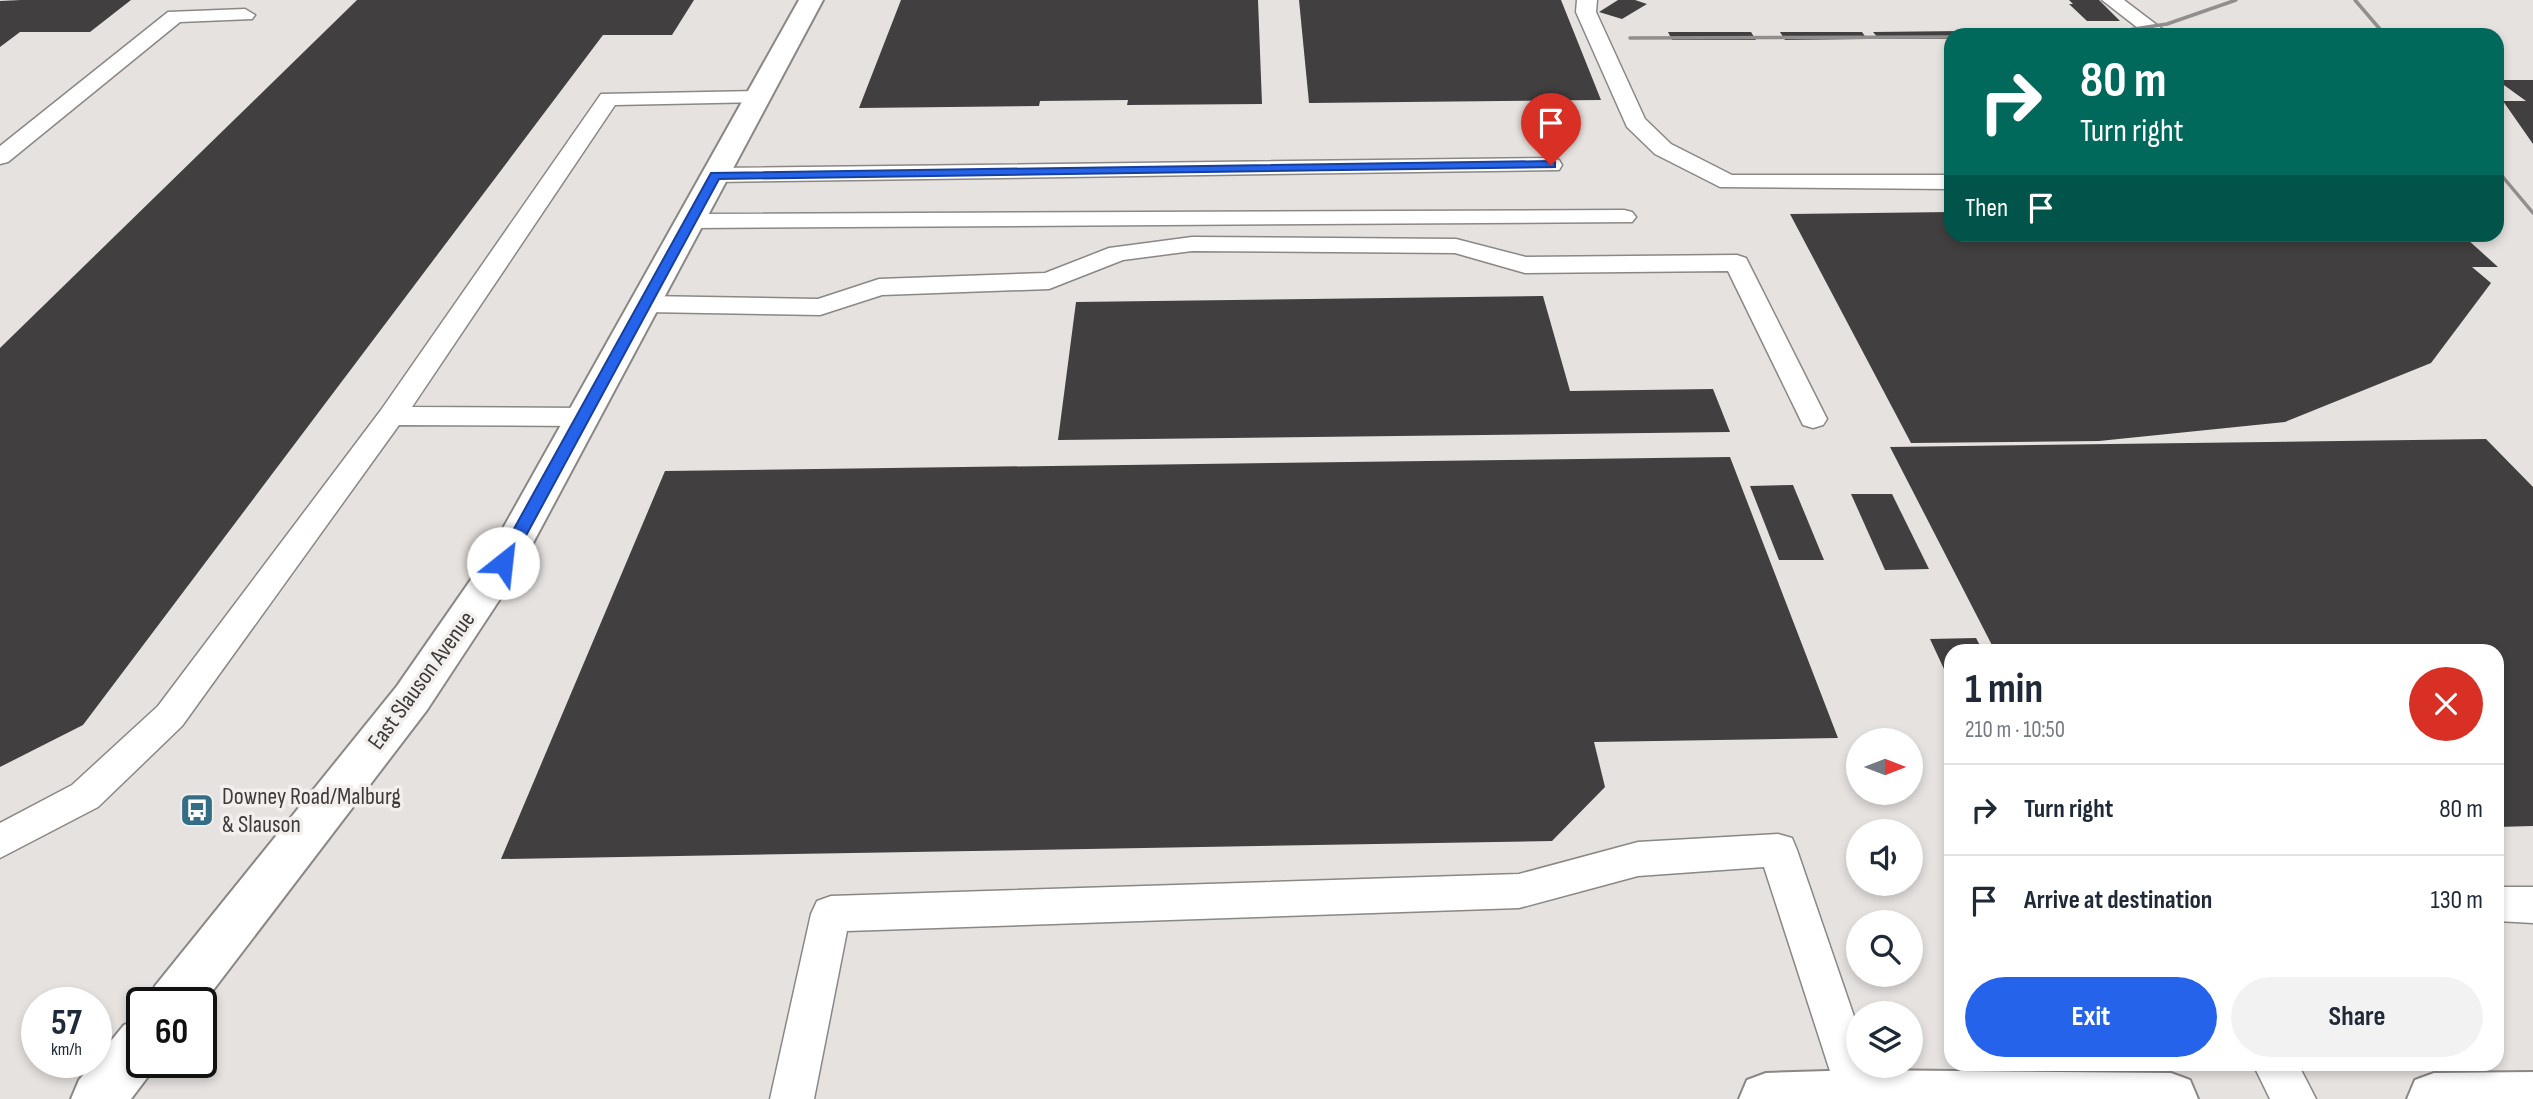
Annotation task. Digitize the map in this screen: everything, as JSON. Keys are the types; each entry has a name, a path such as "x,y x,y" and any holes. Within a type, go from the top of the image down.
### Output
{"main road":[{"name":"East Slauson Avenue","path":"186,987 412,698 503,563 811,0"},
{"path":"98,1099 126,1063"},
{"path":"1766,1099 1860,1096 2171,1099"},
{"path":"2434,1099 2533,1098"}],"lane":[{"path":"1587,0 1586,12 1635,122 1663,149 1728,182 1944,182"},
{"path":"2112,0 2150,28"},
{"path":"0,157 175,16 245,15"},
{"path":"0,842 85,796 170,716 391,416 609,99 758,97"},
{"path":"715,176 1551,165"},
{"path":"691,221 1624,217"},
{"path":"645,304 820,307 879,287 1049,281 1118,253 1192,244 1456,246 1525,265 1737,263 1813,419"},
{"path":"391,416 583,417"},
{"path":"792,1099 831,914 1519,891 1638,859 1778,850 1860,1096"},
{"path":"2504,904 2533,905"},
{"path":"2279,1071 2294,1099"}],"building":[{"path":"131,0 90,32 20,32 0,47 0,1"},
{"path":"357,0 694,0 672,35 603,35 83,725 0,767 0,348"},
{"path":"901,0 1258,0 1262,104 1127,105 1128,100 1040,101 1039,106 859,108"},
{"path":"1299,0 1561,0 1601,100 1309,103"},
{"path":"1618,0 1635,0 1647,4 1622,19 1599,12"},
{"path":"2069,0 2099,0 2120,21 2087,21 2069,4 2073,4"},
{"path":"1944,31 1944,39 1879,39 1873,32"},
{"path":"1668,32 1751,32 1756,40 1672,40"},
{"path":"1780,32 1862,32 1867,39 1785,40"},
{"path":"2504,80 2533,80 2533,144 2504,102 2526,101 2504,85"},
{"path":"1944,212 1944,242 2470,242 2498,267 2472,267 2491,283 2431,363 2285,422 2099,441 1911,443 1790,214"},
{"path":"1543,296 1570,391 1713,389 1730,432 1058,440 1076,302"},
{"path":"2486,439 2533,487 2533,826 2504,827 2504,644 1991,644 1890,447"},
{"path":"1730,457 1838,738 1594,742 1605,787 1552,841 501,859 665,471"},
{"path":"1793,485 1824,560 1779,560 1750,486"},
{"path":"1851,494 1892,494 1929,569 1885,570"},
{"path":"1976,638 1979,644 1944,644 1944,669 1930,639"}],"railway":[{"path":"2141,28 2167,24 2236,0"},
{"path":"2355,0 2379,28"},
{"path":"1630,38 1944,37"},
{"path":"2504,178 2533,213"}],"place":[{"name":"Downey Road/Malburg & Slauson","path":"197,810"}],"route":[{"path":"503,563 715,176 1551,165"}]}
